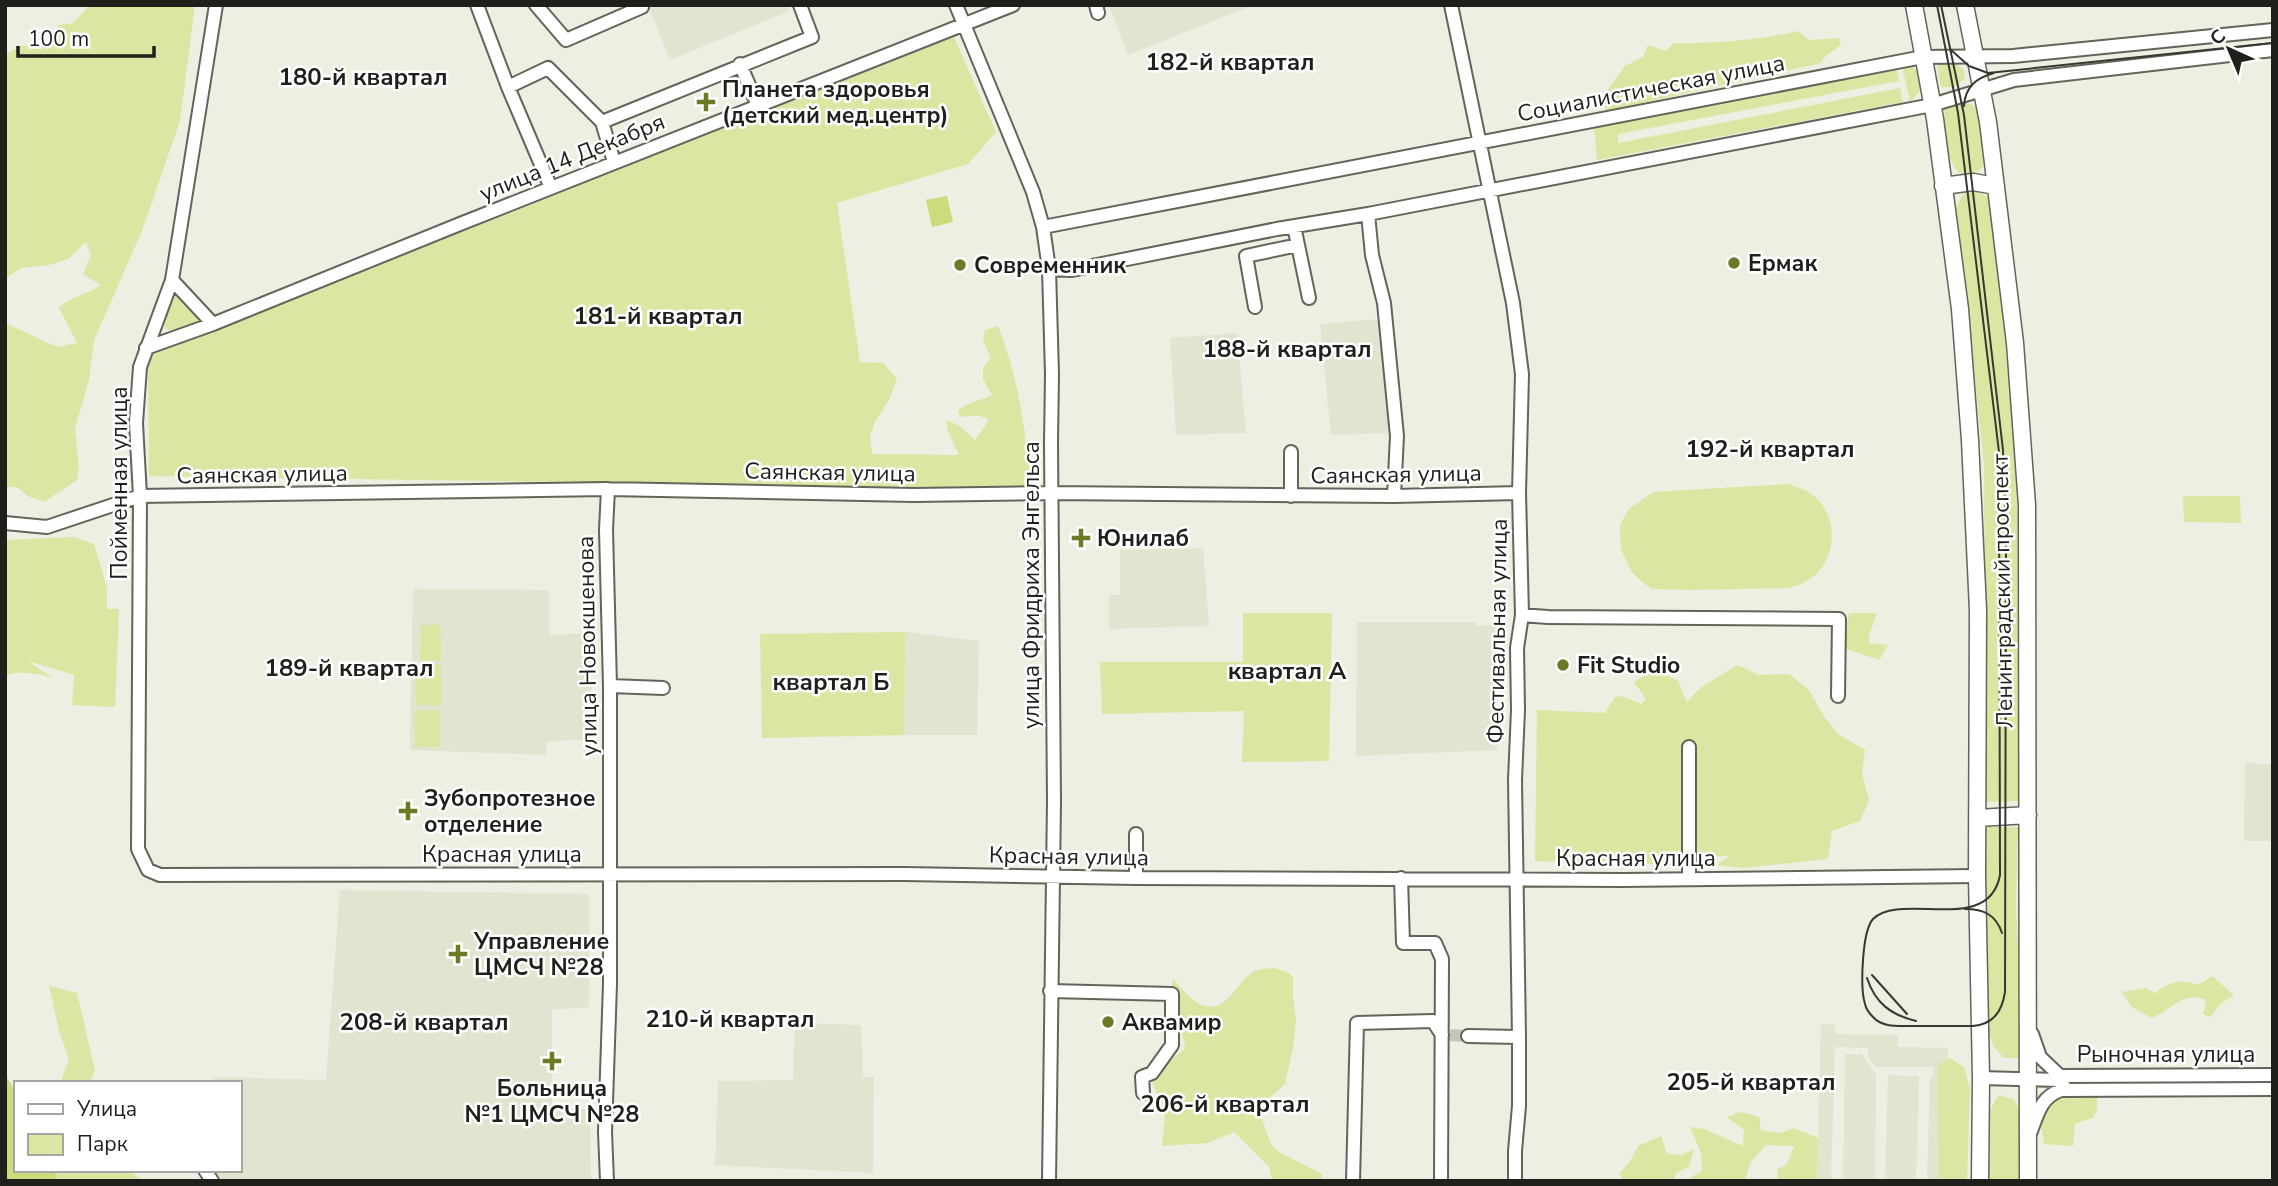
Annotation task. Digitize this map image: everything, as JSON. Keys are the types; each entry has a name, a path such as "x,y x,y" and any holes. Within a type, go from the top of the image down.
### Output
{"main road":[{"name":"Ленинградский проспект","path":"1914,5 1932,104 1960,309 1970,440 1978,610 1977,876 1982,1078 1980,1181"},
{"name":"Ленинградский проспект","path":"1965,5 1983,89 1996,186 2016,353 2027,505 2028,1181"},
{"path":"1943,186 1973,182 1996,186"},
{"path":"1978,818 2028,815"}],"street":[{"name":"Пойменная улица","path":"160,875 148,870 138,849 140,496 136,422 140,367 172,280 216,5"},
{"path":"536,5 566,40 642,7"},
{"path":"602,122 812,37 800,5"},
{"name":"улица Фридриха Энгельса","path":"956,5 1033,192 1049,269 1052,374 1053,876 1049,1181"},
{"name":"улица 14 Декабря","path":"146,348 1013,5"},
{"name":"Фестивальная улица","path":"1451,5 1513,303 1522,374 1519,493 1522,615 1517,648 1515,780 1519,1037 1515,1181"},
{"path":"479,6 508,87 551,188"},
{"name":"Социалистическая улица","path":"1042,227 1923,57 2012,56 2273,30"},
{"path":"1049,269 1072,270 1932,104 2014,80 2273,50"},
{"path":"740,65 758,106"},
{"path":"508,87 548,68 602,122 614,162"},
{"path":"1368,214 1372,256 1384,303 1397,436 1394,496"},
{"path":"1294,226 1309,298"},
{"path":"1255,307 1246,256 1298,245"},
{"path":"172,280 212,324"},
{"path":"1291,452 1291,496"},
{"name":"Саянская улица","path":"5,523 47,527 140,496 608,489 914,495 1051,493 1394,496 1519,493"},
{"name":"улица Новокшенова","path":"607,1181 605,1132 610,984 610,686 606,530 608,489"},
{"path":"1522,615 1839,620 1838,696"},
{"path":"610,686 663,688"},
{"path":"1689,747 1689,879"},
{"path":"1136,834 1136,878"},
{"name":"Красная улица","path":"160,875 1689,879 1977,876"},
{"path":"1401,878 1403,943 1435,943 1442,959 1446,1035 1441,1181"},
{"path":"1050,991 1172,994 1172,1045 1152,1073 1142,1077 1143,1093"},
{"path":"2028,1016 2038,1053 2058,1078"},
{"path":"1353,1181 1357,1023 1433,1021 1446,1035"},
{"path":"1468,1036 1519,1037"},
{"name":"Рыночная улица","path":"2058,1078 2070,1090 2248,1082 2273,1075"},
{"name":"Рыночная улица","path":"1982,1078 2248,1082 2273,1089"},
{"path":"2028,1138 2044,1100 2053,1093 2070,1090"}],"shaded area":[{"path":"648,5 787,5 789,11 670,60"},
{"path":"1109,5 1253,5 1128,55"},
{"path":"947,196 953,222 932,227 926,200"},
{"path":"1380,319 1390,433 1331,435 1320,324"},
{"path":"1237,333 1246,433 1176,435 1170,338"},
{"path":"1203,548 1209,626 1109,629 1109,595 1120,595 1120,550"},
{"path":"413,589 549,590 549,635 590,633 593,740 547,741 546,755 410,750"},
{"path":"1357,622 1475,622 1476,626 1495,625 1497,750 1356,756"},
{"path":"905,632 979,641 977,735 904,735"},
{"path":"2245,763 2273,764 2273,841 2244,841"},
{"path":"340,890 589,894 589,1007 552,1010 552,1109 590,1109 591,1181 216,1181 209,1172 242,1172 242,1081 210,1081 217,1077 326,1080"},
{"path":"795,1023 861,1025 863,1077 874,1077 873,1173 715,1165 718,1081 793,1080"},
{"path":"1821,1024 1835,1025 1835,1034 1898,1035 1898,1047 1948,1048 1944,1181 1927,1181 1930,1077 1933,1076 1933,1067 1876,1067 1868,1057 1868,1048 1835,1047 1831,1181 1817,1181"},
{"path":"1845,1054 1862,1054 1876,1075 1875,1181 1843,1181"},
{"path":"5,1075 14,1088 14,1172 55,1172 57,1181 5,1181"},
{"path":"1888,1075 1919,1076 1916,1181 1885,1181"}],"green space":[{"path":"90,5 195,5 180,121 142,231 94,340 89,380 75,428 79,470 77,480 44,502 28,496 17,487 5,487 5,323 57,347 77,343 59,308 101,285 83,274 91,255 86,242 68,259 49,265 21,268 5,279 5,55 21,46 51,43 59,25 73,23"},
{"path":"1798,31 1809,40 1839,38 1841,45 1824,57 1821,63 1606,111 1602,98 1625,66 1643,57 1648,45 1665,51 1674,43 1737,41"},
{"path":"954,37 996,132 968,164 837,203 860,362 883,363 897,379 870,436 872,454 959,455 947,429 947,420 961,427 975,440 989,420 978,415 960,417 958,410 992,395 983,379 983,368 991,358 983,340 985,330 998,326 1017,389 1035,489 149,476 148,356"},
{"path":"1943,62 1955,63 1964,70 1965,78 1955,87 1941,87 1937,67"},
{"path":"1896,66 1899,81 1618,134 1618,143 1900,88 1903,102 1597,160 1594,126"},
{"path":"1902,66 1912,66 1922,84 1910,101"},
{"path":"1966,103 1977,110 1985,153 1983,167 1971,175 1962,175 1955,168 1947,144 1944,118 1945,108"},
{"path":"1977,191 1991,199 2017,464 2020,801 1986,802 1984,464 1956,208 1963,194"},
{"path":"173,296 181,298 189,305 198,321 172,331 165,328 162,321"},
{"path":"1789,484 1817,499 1825,509 1832,533 1828,556 1822,567 1803,583 1787,588 1653,589 1631,571 1621,549 1620,525 1629,509 1653,492"},
{"path":"2183,496 2240,496 2241,523 2184,522"},
{"path":"73,537 94,544 107,588 107,609 119,609 115,707 72,705 74,675 28,661 53,678 23,673 5,676 5,540"},
{"path":"1243,613 1332,613 1329,761 1242,762 1244,711 1102,714 1100,662 1243,662"},
{"path":"1849,613 1877,613 1869,643 1888,645 1879,660 1844,648"},
{"path":"421,625 440,625 441,661 420,661"},
{"path":"905,632 904,735 762,738 760,634"},
{"path":"415,664 441,664 441,705 416,705"},
{"path":"1737,665 1759,675 1789,674 1809,690 1838,734 1865,750 1862,774 1869,800 1860,821 1832,831 1828,859 1743,868 1717,865 1729,856 1686,857 1686,865 1535,861 1537,710 1605,713 1615,697 1622,696 1641,704 1646,699 1634,682 1655,669 1678,681 1687,703 1703,686"},
{"path":"415,710 440,710 440,747 415,747"},
{"path":"1982,827 2018,827 2016,906 2023,1058 2004,1058 1994,1047 1989,1035"},
{"path":"1275,968 1293,977 1296,1019 1285,1084 1266,1101 1260,1115 1271,1144 1279,1152 1322,1174 1322,1181 1272,1181 1269,1167 1234,1132 1208,1143 1162,1146 1165,1117 1151,1078 1185,1048 1181,1025 1169,998 1173,979 1194,1000 1210,1007 1225,1001 1253,972"},
{"path":"2212,976 2234,995 2219,1005 2211,1017 2203,1014 2206,1000 2191,997 2152,1018 2132,1007 2122,992 2146,988 2155,993 2175,982 2198,985"},
{"path":"49,986 77,993 95,1071 90,1081 61,1081 69,1060"},
{"path":"1950,1058 1964,1067 1970,1089 1967,1181 1939,1181 1937,1066"},
{"path":"2091,1094 2097,1098 2097,1109 2094,1117 2075,1124 2073,1146 2044,1144 2041,1126 2045,1107 2057,1098"},
{"path":"1999,1095 2013,1099 2019,1108 2020,1181 1988,1181 1988,1125 1993,1104"},
{"path":"1741,1112 1759,1117 1761,1130 1780,1133 1794,1128 1818,1138 1817,1181 1777,1181 1778,1169 1787,1164 1794,1146 1766,1145 1750,1163 1745,1181 1690,1181 1691,1177 1702,1171 1701,1153 1690,1127 1704,1129 1743,1146 1744,1130 1727,1117"},
{"path":"1661,1136 1667,1154 1681,1155 1694,1149 1689,1167 1676,1173 1674,1181 1624,1181 1619,1173 1630,1162 1638,1146"},
{"path":"55,1172 132,1172 143,1181 57,1181"}],"tunnel":[{"path":"1450,1035 1468,1036"}],"tram line":[{"path":"1937,5 1958,113 1999,452 2000,875 1993,893 1979,904 1962,908 1903,909 1886,912 1873,919 1866,935 1863,960 1865,1004 1877,1020 1899,1026 1980,1025 1991,1020 1999,1011 2005,992 2006,529 2003,450 1964,115 1941,5"},
{"path":"1950,49 1969,66 1988,73 2273,43"},
{"path":"1964,106 1973,84 1994,73"},
{"path":"1965,909 1978,910 1993,917 2002,933"},
{"path":"1872,975 1907,1014"},
{"path":"1867,978 1870,987 1885,1007 1916,1021"}],"place":[{"name":"Планета здоровья (детский мед.центр)","path":"706,102"},
{"name":"Ермак","path":"1734,263"},
{"name":"Современник","path":"960,265"},
{"name":"Юнилаб","path":"1081,538"},
{"name":"Fit Studio","path":"1563,665"},
{"name":"Зубопротезное отделение","path":"408,811"},
{"name":"Управление ЦМСЧ №28","path":"458,954"},
{"name":"Аквамир","path":"1108,1022"},
{"name":"Больница №1 ЦМСЧ №28","path":"552,1061"}],"district":[{"name":"182-й квартал","path":"1230,62"},
{"name":"180-й квартал","path":"363,77"},
{"name":"181-й квартал","path":"658,316"},
{"name":"188-й квартал","path":"1287,349"},
{"name":"192-й квартал","path":"1770,449"},
{"name":"189-й квартал","path":"349,668"},
{"name":"квартал А","path":"1287,671"},
{"name":"квартал Б","path":"831,682"},
{"name":"210-й квартал","path":"730,1019"},
{"name":"208-й квартал","path":"424,1022"},
{"name":"205-й квартал","path":"1751,1082"},
{"name":"206-й квартал","path":"1225,1104"}]}
